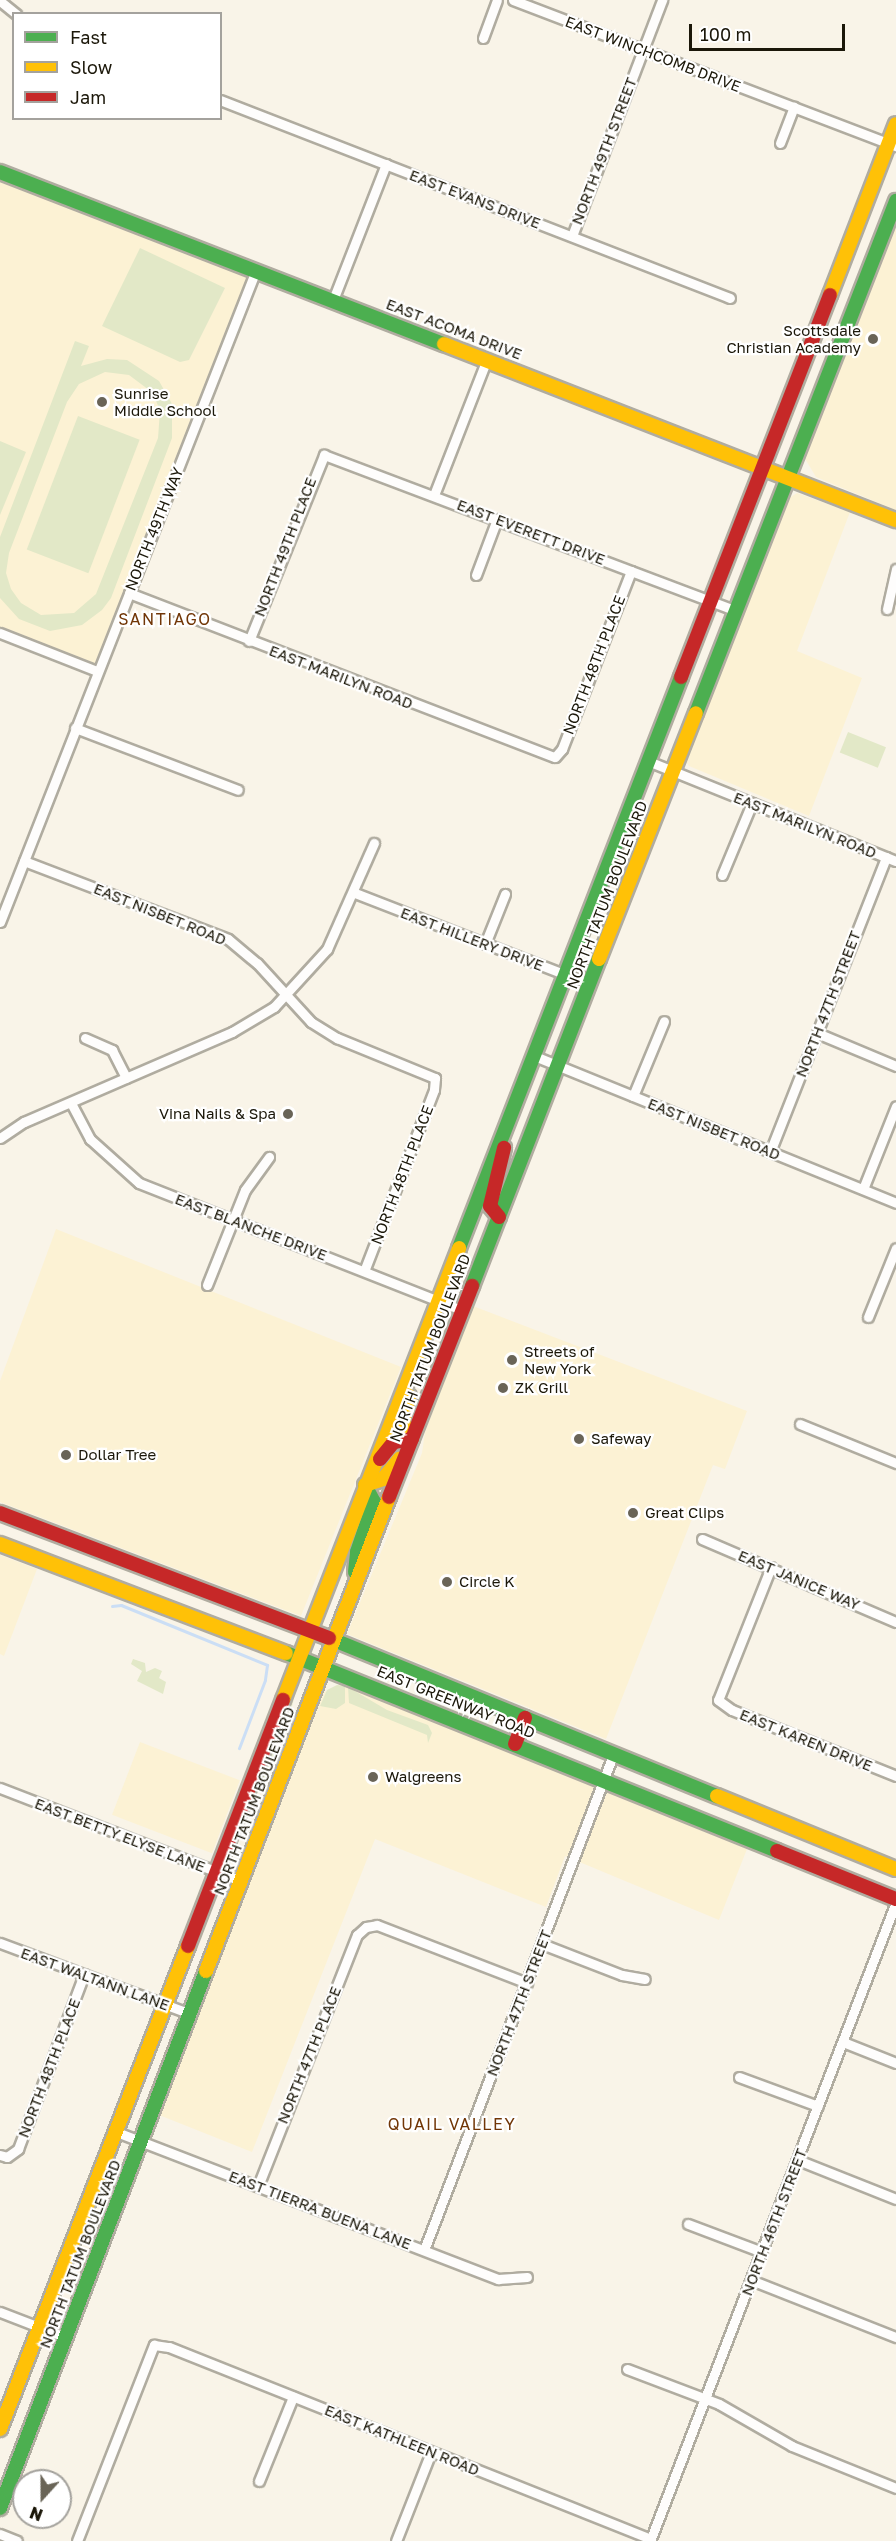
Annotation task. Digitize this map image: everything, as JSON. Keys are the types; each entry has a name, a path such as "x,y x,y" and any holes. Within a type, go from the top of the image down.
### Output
{"main road":[{"name":"NORTH TATUM BOULEVARD","path":"0,2429 531,1055 892,145 896,124"},
{"name":"EAST ACOMA DRIVE","path":"0,172 763,466 896,520"},
{"name":"NORTH TATUM BOULEVARD","path":"0,2508 323,1667 896,201"},
{"path":"499,1217 490,1206 504,1150 505,1124"},
{"path":"352,1593 357,1552 374,1502 365,1485 394,1442 412,1439 405,1430 403,1415 437,1326 436,1299"},
{"name":"EAST GREENWAY ROAD","path":"0,1514 309,1630 896,1869"},
{"name":"EAST GREENWAY ROAD","path":"0,1544 298,1657 896,1901"},
{"path":"515,1744 525,1719"}],"street":[{"path":"483,38 497,0"},
{"name":"EAST WINCHCOMB DRIVE","path":"513,0 892,145"},
{"name":"NORTH 49TH STREET","path":"572,236 662,0"},
{"path":"0,1 14,12"},
{"name":"EAST EVANS DRIVE","path":"222,101 730,298"},
{"path":"780,143 794,107"},
{"path":"333,300 386,164"},
{"name":"NORTH 49TH WAY","path":"0,922 256,270"},
{"path":"434,495 487,359"},
{"name":"EAST EVERETT DRIVE","path":"324,455 737,611"},
{"name":"NORTH 49TH PLACE","path":"249,641 324,455"},
{"path":"476,575 497,519"},
{"path":"887,609 896,569"},
{"name":"NORTH 48TH PLACE","path":"555,757 561,749 631,571"},
{"name":"EAST MARILYN ROAD","path":"129,593 555,757"},
{"path":"0,633 98,671"},
{"path":"75,728 238,790"},
{"name":"EAST MARILYN ROAD","path":"648,761 896,861"},
{"path":"722,875 752,803"},
{"path":"0,1138 24,1122 232,1032 286,996 327,948 354,893 374,843"},
{"name":"NORTH 47TH STREET","path":"770,1152 886,857"},
{"name":"EAST NISBET ROAD","path":"24,861 228,939 257,963 310,1022 337,1038 435,1078"},
{"name":"EAST HILLERY DRIVE","path":"354,893 590,984"},
{"path":"485,944 505,894"},
{"path":"633,1096 664,1021"},
{"path":"817,1033 896,1066"},
{"path":"85,1038 112,1050 126,1078"},
{"name":"EAST NISBET ROAD","path":"531,1055 896,1203"},
{"name":"NORTH 48TH PLACE","path":"364,1271 434,1090 435,1078"},
{"name":"EAST BLANCHE DRIVE","path":"71,1102 90,1139 123,1172 162,1193 462,1310"},
{"path":"863,1189 896,1106"},
{"path":"207,1284 232,1220 257,1169 268,1157"},
{"path":"868,1317 896,1248"},
{"path":"800,1424 896,1463"},
{"name":"EAST JANICE WAY","path":"702,1539 896,1622"},
{"name":"EAST KAREN DRIVE","path":"771,1567 718,1700 732,1710 896,1776"},
{"name":"NORTH 47TH STREET","path":"424,2250 613,1755"},
{"name":"EAST BETTY ELYSE LANE","path":"0,1788 241,1881"},
{"name":"NORTH 46TH STREET","path":"650,2540 896,1901"},
{"name":"NORTH 47TH PLACE","path":"258,2186 357,1935 366,1927 377,1925 527,1983"},
{"name":"EAST WALTANN LANE","path":"0,1943 190,2014"},
{"path":"542,1944 622,1975 645,1978"},
{"name":"NORTH 48TH PLACE","path":"4,2156 18,2149 84,1974"},
{"path":"843,2042 896,2063"},
{"path":"739,2077 818,2106"},
{"name":"EAST TIERRA BUENA LANE","path":"114,2131 498,2279 528,2277"},
{"path":"798,2160 896,2199"},
{"path":"688,2224 762,2252"},
{"path":"751,2280 896,2337"},
{"path":"0,2312 66,2337"},
{"name":"EAST KATHLEEN ROAD","path":"77,2541 154,2345 170,2347 650,2540"},
{"path":"627,2368 745,2417 799,2450 896,2488"},
{"path":"260,2481 292,2397"},
{"path":"396,2541 431,2452"},
{"path":"0,2534 17,2541"}],"shaded area":[{"name":"Sunrise Middle School","path":"0,172 256,270 97,671 0,633"},
{"name":"Scottsdale Christian Academy","path":"896,221 896,510 816,477 804,457"},
{"path":"797,493 850,512 797,651 862,678 809,816 689,766 686,762 789,498"},
{"path":"56,1229 401,1367 301,1616 0,1502 0,1381"},
{"path":"473,1306 747,1411 725,1469 713,1465 606,1739 347,1634 422,1453 425,1432"},
{"path":"0,1555 37,1569 4,1656 0,1654"},
{"path":"341,1684 747,1849 719,1920 565,1856 546,1907 375,1839 252,2152 159,2115 324,1692"},
{"path":"140,1742 240,1780 212,1853 112,1815"}],"green space":[{"path":"140,248 225,288 189,360 180,362 102,326"},
{"path":"75,341 89,346 81,366 107,359 127,360 159,381 172,404 172,438 111,598 102,610 82,625 50,631 19,619 0,598 0,537","holes":["105,372 129,375 153,393 160,411 158,438 96,594 74,613 41,615 21,603 11,589 6,573 9,553 67,402 79,384"]},
{"path":"78,416 140,440 88,573 27,550"},
{"path":"0,441 26,452 0,515"},
{"path":"848,732 886,747 878,768 840,752"},
{"path":"133,1659 145,1663 146,1672 155,1668 162,1671 159,1678 166,1682 163,1694 137,1681 142,1671 131,1664"},
{"path":"298,1683 289,1718 262,1790 258,1789"},
{"path":"337,1685 345,1686 345,1703 336,1709 320,1706 327,1690"},
{"path":"348,1687 387,1710 428,1725 432,1733 428,1743 427,1735 349,1703"}],"waterway":[{"path":"112,1606 121,1605 267,1665 265,1680 239,1748"}],"traffic: fast":[{"path":"0,172 444,344"},
{"path":"696,713 896,201"},
{"path":"459,1248 681,677"},
{"path":"472,1286 599,959"},
{"path":"355,1572 357,1552 374,1502 365,1485"},
{"path":"329,1638 717,1796"},
{"path":"286,1653 777,1851"},
{"path":"0,2508 206,1971"}],"traffic: slow":[{"path":"830,295 896,124"},
{"path":"444,344 896,520"},
{"path":"599,959 696,713"},
{"path":"283,1700 459,1248"},
{"path":"409,1396 403,1423 412,1439"},
{"path":"365,1485 383,1479 399,1459"},
{"path":"206,1971 389,1497"},
{"path":"0,1544 286,1653"},
{"path":"717,1796 896,1869"},
{"path":"0,2429 188,1946"}],"traffic: jam":[{"path":"681,677 830,295"},
{"path":"499,1217 490,1206 504,1148"},
{"path":"389,1497 472,1286"},
{"path":"380,1459 394,1442 412,1439"},
{"path":"0,1513 329,1638"},
{"path":"188,1946 283,1700"},
{"path":"515,1744 525,1718"},
{"path":"777,1851 896,1899"}],"place":[{"name":"Scottsdale Christian Academy","path":"873,339"},
{"name":"Sunrise Middle School","path":"102,402"},
{"name":"Vina Nails & Spa","path":"288,1114"},
{"name":"Streets of New York","path":"512,1360"},
{"name":"ZK Grill","path":"503,1388"},
{"name":"Safeway","path":"579,1439"},
{"name":"Dollar Tree","path":"66,1455"},
{"name":"Great Clips","path":"633,1513"},
{"name":"Circle K","path":"447,1582"},
{"name":"Walgreens","path":"373,1777"}],"district":[{"name":"SANTIAGO","path":"165,619"},
{"name":"QUAIL VALLEY","path":"452,2124"}]}
